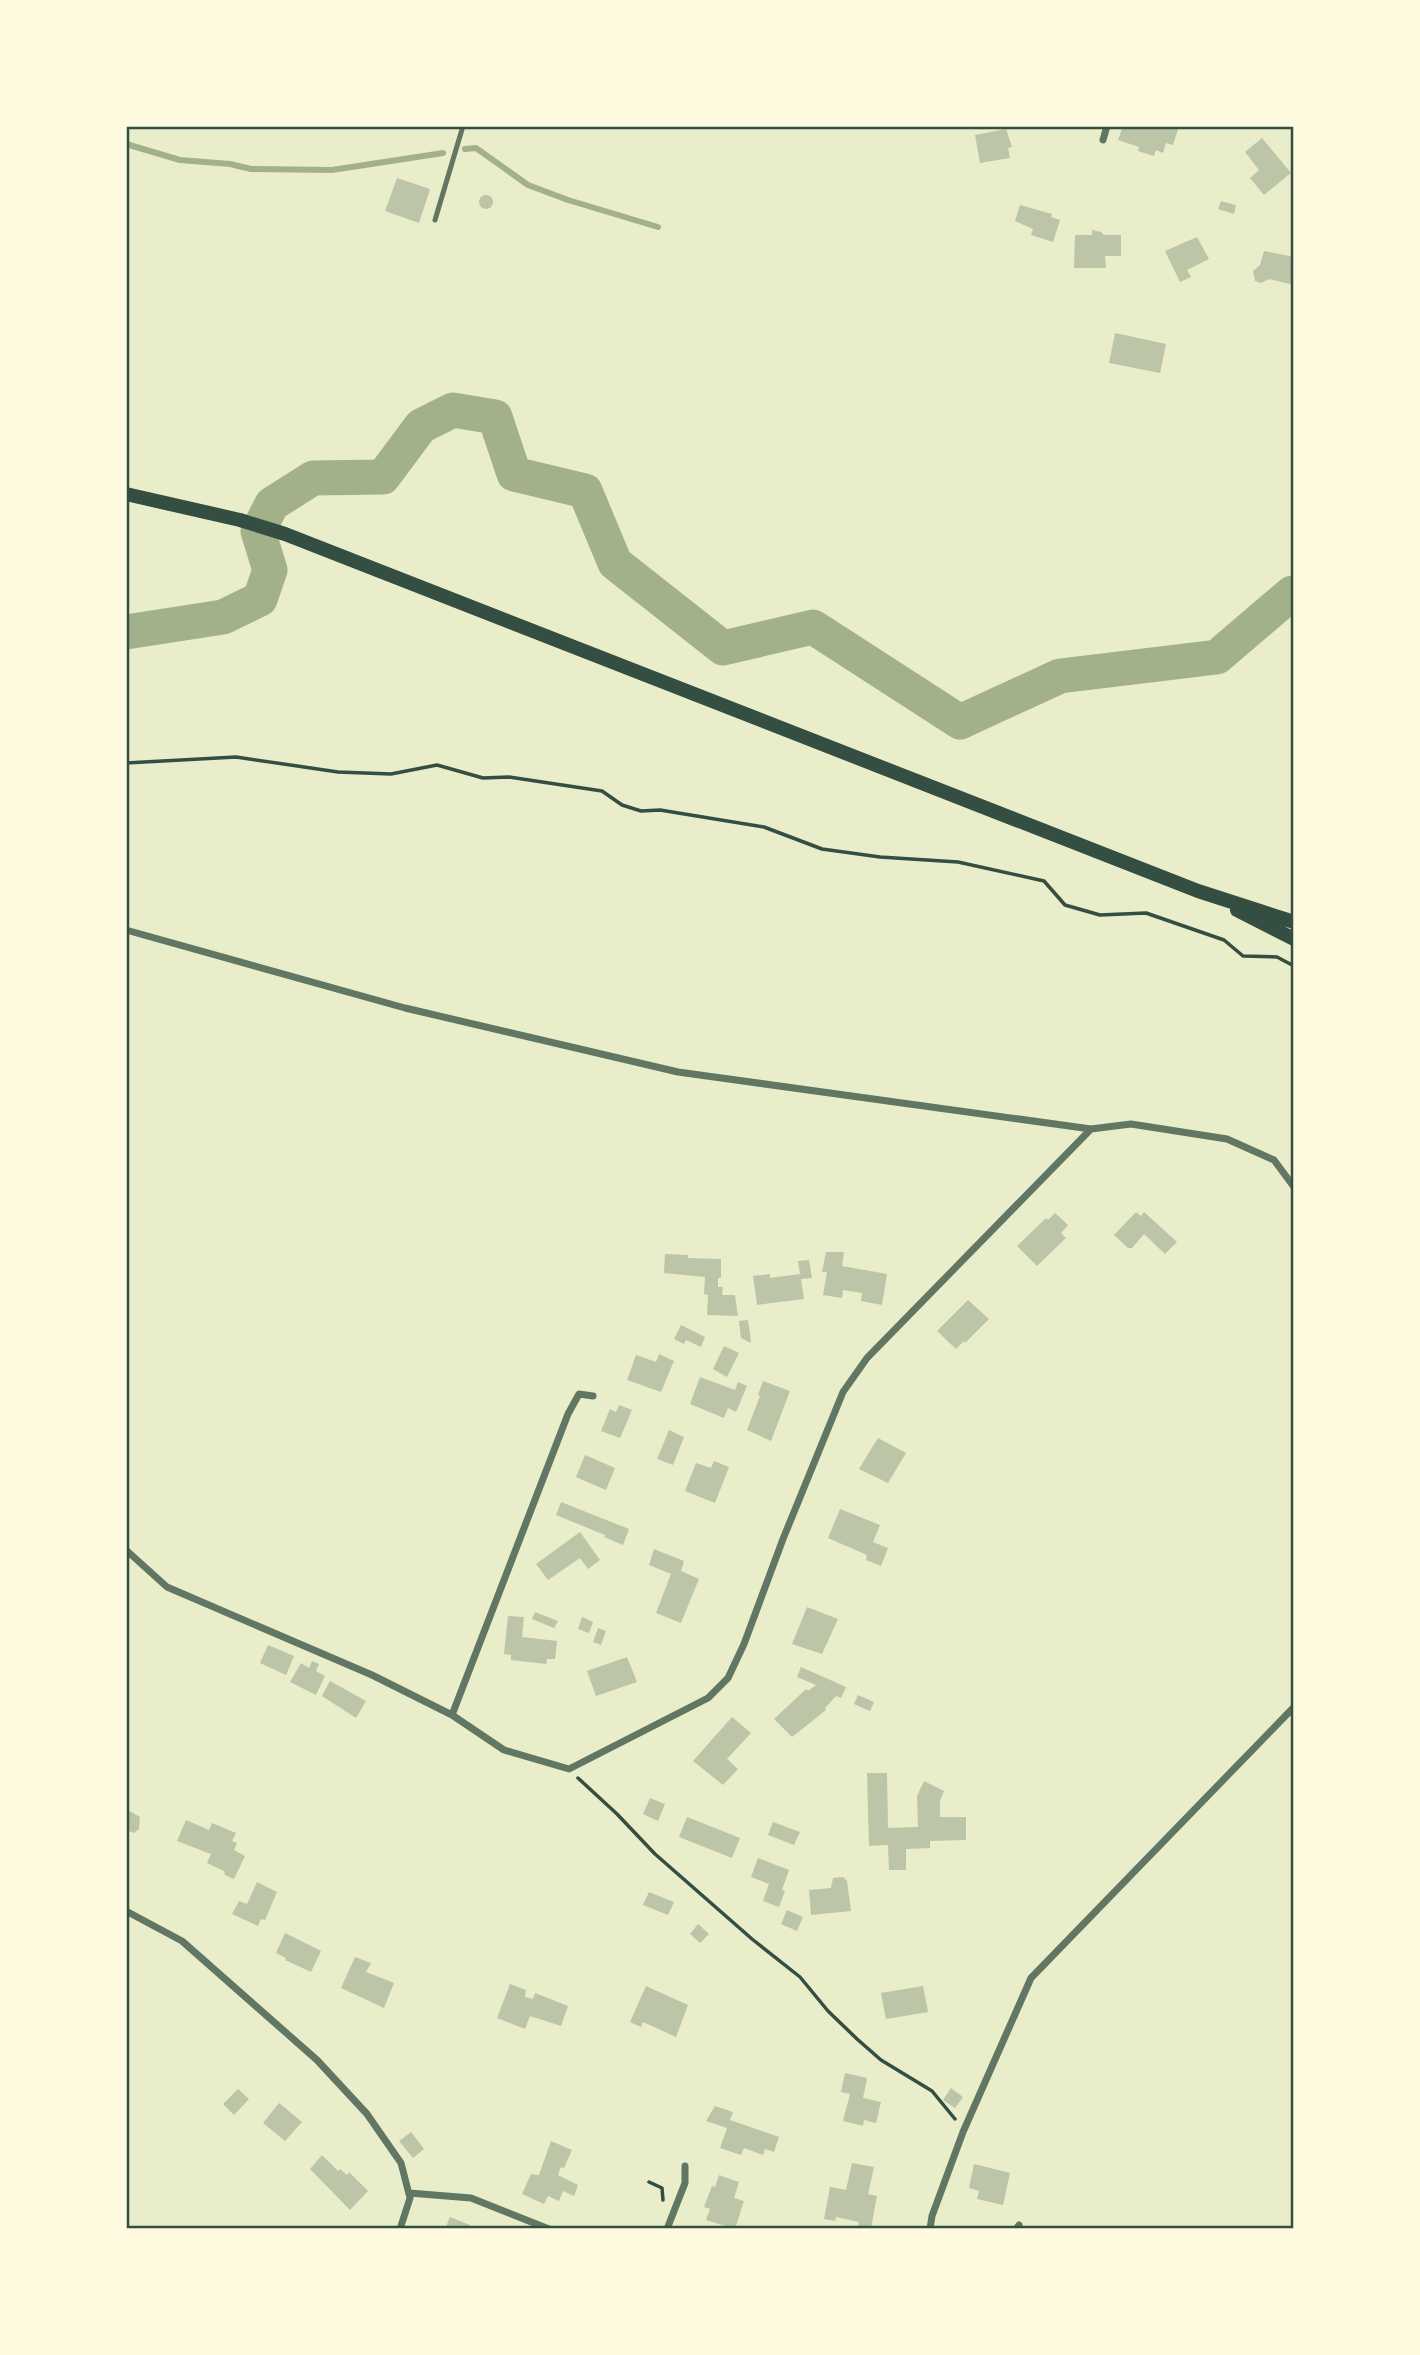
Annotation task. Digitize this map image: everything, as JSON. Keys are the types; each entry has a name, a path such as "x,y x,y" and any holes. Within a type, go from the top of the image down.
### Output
{"main road":[{"path":"126,494 240,520 285,534 1198,891 1294,922"},
{"path":"1198,891 1294,939"}],"street":[{"path":"1103,140 1107,126"},
{"path":"126,930 405,1008 678,1072 1091,1129 1131,1124 1227,1139 1274,1160 1294,1187"},
{"path":"126,1550 167,1587 372,1675 452,1715 503,1750 569,1769 708,1698 728,1678 744,1644 843,1392 867,1358 1091,1129"},
{"path":"452,1715 568,1413 579,1394 593,1396"},
{"path":"930,2229 932,2216 963,2132 1031,1978 1294,1707"},
{"path":"126,1911 181,1941 317,2060 367,2114 401,2163 410,2198 400,2229"},
{"path":"667,2229 685,2183 685,2166"},
{"path":"409,2193 471,2198 550,2229"}],"lane":[{"path":"435,220 463,126"}],"path":[{"path":"126,763 236,757 338,772 391,774 437,765 483,778 509,777 602,790 622,806 641,811 660,810 764,827 822,849 880,857 958,862 1044,881 1065,905 1100,915 1146,913 1224,940 1243,956 1277,957 1294,966"},
{"path":"569,1769 655,1854 800,1977 828,2011 857,2039 881,2060 932,2091 951,2112 963,2132"},
{"path":"649,2182 662,2188 663,2200 659,2210"}],"building":[{"path":"1123,126 1179,126 1173,145 1166,143 1163,153 1156,150 1154,156 1138,151 1139,147 1118,140"},
{"path":"1006,129 1012,147 1008,148 1010,158 980,163 975,135"},
{"path":"1262,138 1291,173 1264,195 1250,178 1259,170 1245,152"},
{"path":"397,178 430,189 419,223 385,211"},
{"path":"486,195 491,197 491,207 486,209 481,207 479,202 481,197"},
{"path":"1221,201 1236,205 1234,214 1218,209"},
{"path":"1020,205 1052,214 1051,217 1060,220 1053,242 1031,235 1033,229 1015,221"},
{"path":"1092,230 1104,235 1121,235 1121,256 1105,256 1106,268 1074,268 1075,235 1092,235"},
{"path":"1197,237 1209,259 1187,270 1191,277 1180,282 1165,251"},
{"path":"1264,251 1294,257 1294,285 1269,279 1261,283 1255,281 1253,271 1260,265"},
{"path":"1115,333 1166,344 1160,373 1109,363"},
{"path":"1136,1212 1141,1216 1144,1212 1177,1242 1165,1254 1144,1234 1132,1248 1128,1248 1114,1235"},
{"path":"1055,1213 1068,1225 1061,1233 1066,1238 1037,1266 1017,1246 1046,1218 1048,1220"},
{"path":"826,1252 844,1252 842,1266 887,1274 882,1305 861,1301 862,1293 843,1290 842,1298 823,1295 827,1272 822,1272"},
{"path":"665,1254 721,1259 718,1287 723,1287 722,1295 735,1295 738,1316 707,1315 705,1277 664,1273"},
{"path":"809,1260 812,1278 801,1279 804,1299 757,1305 753,1276 770,1274 770,1278 800,1274 798,1261"},
{"path":"968,1300 989,1319 956,1349 937,1331"},
{"path":"748,1320 751,1343 741,1338 739,1321"},
{"path":"681,1325 705,1337 701,1347 686,1340 684,1344 674,1339"},
{"path":"724,1346 739,1353 727,1377 713,1369"},
{"path":"659,1354 674,1361 661,1392 627,1380 636,1355 656,1362"},
{"path":"700,1377 735,1390 738,1382 747,1386 736,1412 728,1408 724,1418 690,1404"},
{"path":"763,1381 790,1391 771,1441 747,1430"},
{"path":"619,1405 632,1410 620,1438 601,1431 610,1409 616,1412"},
{"path":"669,1430 684,1437 673,1465 657,1459"},
{"path":"878,1438 906,1453 888,1483 859,1469"},
{"path":"585,1455 615,1468 606,1490 576,1477"},
{"path":"714,1461 729,1467 715,1503 685,1491 696,1463 711,1468"},
{"path":"561,1502 629,1529 623,1545 556,1515"},
{"path":"840,1509 880,1525 873,1542 888,1548 881,1566 866,1560 867,1555 828,1538"},
{"path":"580,1532 600,1560 588,1569 580,1558 548,1580 536,1564"},
{"path":"654,1549 684,1561 681,1571 699,1579 681,1623 656,1613 671,1574 649,1565"},
{"path":"807,1607 838,1619 822,1654 792,1644"},
{"path":"535,1612 558,1621 554,1628 532,1619"},
{"path":"508,1616 524,1617 522,1637 557,1641 555,1659 547,1659 546,1664 511,1660 511,1655 504,1654"},
{"path":"582,1617 593,1622 589,1633 578,1629"},
{"path":"598,1628 606,1631 601,1645 593,1642"},
{"path":"268,1645 294,1656 286,1675 260,1663"},
{"path":"627,1657 637,1682 596,1696 587,1671"},
{"path":"312,1661 319,1664 316,1671 325,1676 316,1695 290,1682 301,1663 309,1668"},
{"path":"801,1667 846,1687 841,1698 836,1696 826,1710 792,1737 774,1719 806,1689 808,1691 816,1685 797,1677"},
{"path":"330,1681 366,1701 356,1718 322,1696"},
{"path":"858,1695 874,1702 870,1711 854,1704"},
{"path":"732,1717 751,1733 727,1759 738,1769 723,1785 693,1761"},
{"path":"867,1773 887,1773 888,1828 918,1827 917,1796 924,1781 944,1791 940,1801 940,1817 966,1817 966,1840 930,1841 930,1848 906,1849 906,1870 889,1870 888,1845 869,1846"},
{"path":"650,1798 665,1804 658,1821 643,1814"},
{"path":"126,1809 140,1817 139,1829 134,1833 126,1830"},
{"path":"687,1817 740,1838 732,1858 679,1837"},
{"path":"186,1820 209,1830 212,1823 236,1833 232,1841 237,1843 234,1850 245,1856 234,1879 207,1863 211,1854 177,1841"},
{"path":"773,1822 800,1832 794,1845 768,1835"},
{"path":"758,1858 789,1870 779,1907 763,1901 769,1884 751,1877"},
{"path":"843,1877 847,1881 851,1911 811,1915 809,1890 831,1888 833,1878"},
{"path":"257,1882 277,1892 265,1920 261,1919 258,1926 232,1914 239,1901 247,1904"},
{"path":"649,1892 674,1902 668,1915 643,1905"},
{"path":"787,1910 803,1917 797,1931 781,1924"},
{"path":"698,1924 709,1934 700,1943 690,1934"},
{"path":"285,1933 321,1951 311,1972 276,1953"},
{"path":"355,1957 371,1963 366,1972 394,1983 384,2008 341,1988"},
{"path":"510,1984 526,1990 525,1997 533,1999 535,1993 568,2006 561,2026 530,2016 525,2029 497,2018"},
{"path":"646,1986 688,2005 676,2037 643,2022 641,2027 630,2022"},
{"path":"923,1986 928,2012 886,2019 881,1993"},
{"path":"845,2073 867,2078 863,2098 881,2102 876,2123 864,2120 863,2126 843,2121 850,2094 841,2092"},
{"path":"951,2088 963,2097 955,2108 943,2100"},
{"path":"238,2089 249,2099 234,2115 223,2104"},
{"path":"279,2103 302,2122 285,2141 263,2123"},
{"path":"715,2106 733,2112 730,2120 779,2137 774,2152 765,2149 763,2155 744,2148 741,2155 720,2148 727,2128 706,2121"},
{"path":"411,2132 424,2149 413,2158 399,2141"},
{"path":"551,2141 572,2150 558,2175 578,2185 574,2196 563,2191 559,2201 548,2196 544,2204 522,2194 531,2174 539,2175"},
{"path":"322,2155 338,2171 340,2169 347,2175 349,2172 368,2191 350,2210 310,2169"},
{"path":"852,2163 874,2167 868,2194 877,2196 871,2228 858,2226 859,2222 836,2217 835,2221 824,2219 830,2187 846,2190"},
{"path":"974,2164 1010,2173 1003,2205 977,2199 979,2191 969,2188"},
{"path":"719,2175 739,2182 734,2198 744,2201 735,2229 706,2220 710,2209 704,2207"},
{"path":"450,2217 470,2225 468,2229 445,2229"}],"waterway":[{"path":"126,144 180,160 230,164 251,169 332,170 443,153"},
{"path":"465,149 476,148 528,185 658,227"},
{"path":"126,632 223,617 260,599 270,570 258,531 272,504 313,478 383,477 421,426 453,410 495,417 514,474 585,491 615,563 723,648 813,627 960,722 1060,676 1217,657 1294,594"}]}
